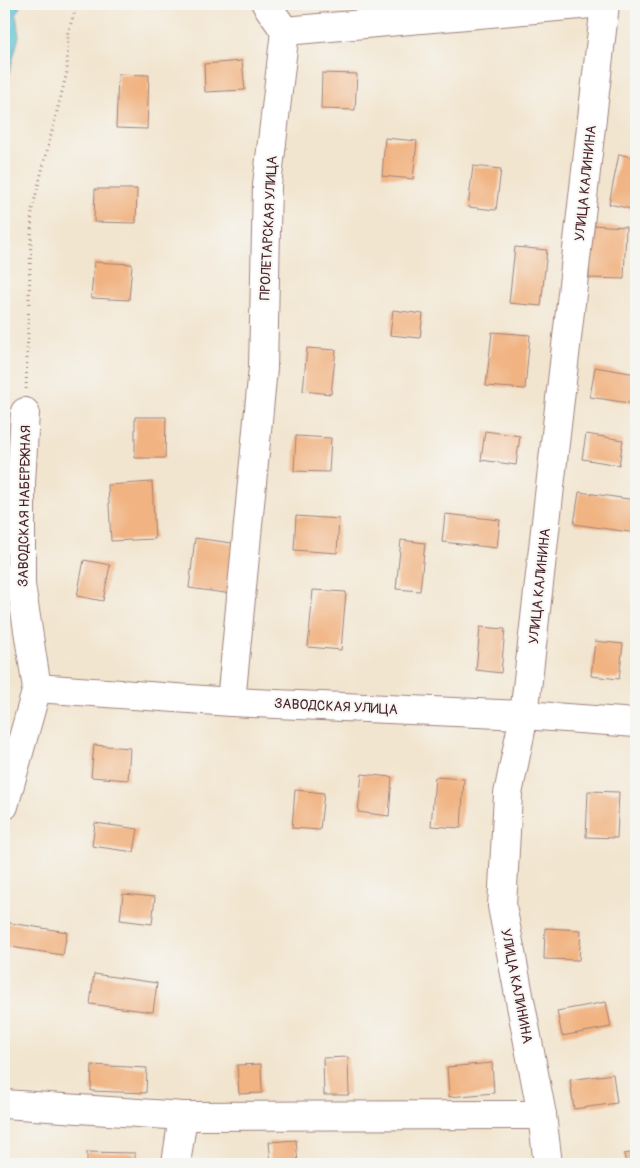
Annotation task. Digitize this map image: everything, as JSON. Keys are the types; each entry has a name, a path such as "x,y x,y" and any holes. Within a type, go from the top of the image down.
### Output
{"street":[{"path":"266,4 286,31 592,4"},
{"name":"УЛИЦА КАЛИНИНА","path":"548,1164 542,1115 502,906 508,794 524,715 605,4"},
{"name":"ПРОЛЕТАРСКАЯ УЛИЦА","path":"231,702 263,368 267,185 286,31"},
{"name":"ЗАВОДСКАЯ НАБЕРЕЖНАЯ","path":"4,806 37,688 21,584 21,483 25,412"},
{"name":"ЗАВОДСКАЯ УЛИЦА","path":"37,688 231,702 524,715 636,723"},
{"path":"4,1104 183,1116 542,1115"},
{"path":"176,1164 183,1116"}],"path":[{"path":"25,412 32,210 67,72 68,33 77,4"}],"water":[{"path":"4,4 21,4 16,15 19,36 4,92"}],"building":[{"path":"242,61 245,90 205,92 204,64"},
{"path":"322,73 357,74 355,110 321,109"},
{"path":"118,74 149,75 147,129 116,128"},
{"path":"385,138 417,141 413,179 382,176"},
{"path":"619,154 636,158 636,210 609,204"},
{"path":"473,166 501,169 496,210 468,207"},
{"path":"95,189 137,189 136,223 94,222"},
{"path":"591,225 626,227 624,279 589,278"},
{"path":"515,247 547,250 541,306 509,303"},
{"path":"94,262 132,264 129,300 91,298"},
{"path":"393,310 423,314 420,338 390,335"},
{"path":"492,332 530,335 525,389 486,386"},
{"path":"307,348 336,350 331,394 303,391"},
{"path":"595,367 636,374 635,404 590,397"},
{"path":"135,417 166,417 165,458 135,458"},
{"path":"485,431 520,436 516,465 481,460"},
{"path":"586,434 623,440 619,465 582,459"},
{"path":"296,436 331,438 329,472 294,471"},
{"path":"152,482 155,539 111,541 108,485"},
{"path":"579,492 636,500 636,533 574,524"},
{"path":"445,514 500,520 497,548 442,542"},
{"path":"296,516 339,519 337,553 294,550"},
{"path":"195,538 239,544 232,594 189,588"},
{"path":"401,540 425,543 420,591 396,589"},
{"path":"84,560 110,565 103,601 77,596"},
{"path":"313,590 346,592 341,650 308,647"},
{"path":"480,627 505,629 501,673 476,670"},
{"path":"595,641 623,644 619,679 591,676"},
{"path":"94,745 130,748 128,780 91,777"},
{"path":"362,774 392,777 389,816 358,812"},
{"path":"435,777 464,779 461,828 431,826"},
{"path":"295,790 324,793 320,830 292,828"},
{"path":"588,791 619,792 617,838 586,837"},
{"path":"95,823 138,829 134,852 92,846"},
{"path":"123,894 155,897 152,924 120,920"},
{"path":"4,922 67,932 63,955 4,946"},
{"path":"545,928 581,930 579,960 544,959"},
{"path":"94,974 157,983 153,1012 90,1004"},
{"path":"606,1002 611,1027 562,1036 557,1011"},
{"path":"348,1057 349,1095 324,1095 323,1058"},
{"path":"492,1063 494,1093 449,1097 447,1067"},
{"path":"261,1064 262,1093 239,1094 237,1065"},
{"path":"92,1065 147,1068 146,1093 91,1091"},
{"path":"613,1074 617,1103 574,1109 570,1080"},
{"path":"296,1140 298,1164 271,1164 269,1142"},
{"path":"87,1152 135,1153 135,1164 87,1164"},
{"path":"636,1152 636,1164 626,1164 624,1154"}]}
